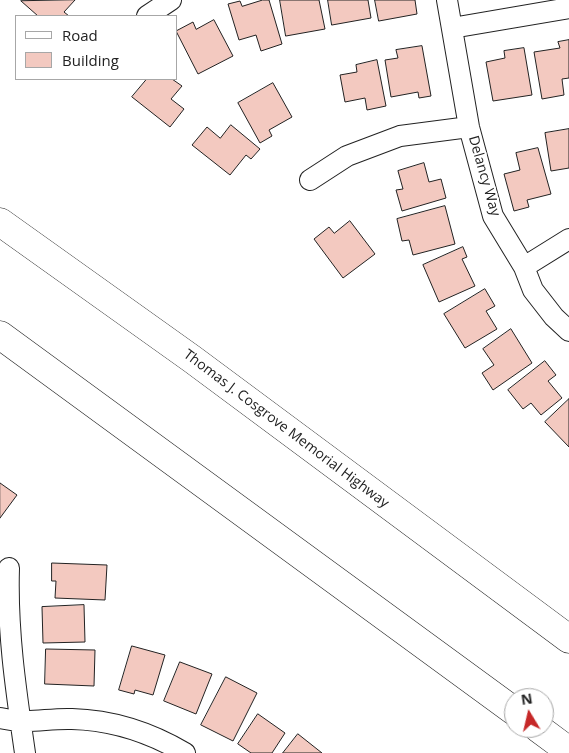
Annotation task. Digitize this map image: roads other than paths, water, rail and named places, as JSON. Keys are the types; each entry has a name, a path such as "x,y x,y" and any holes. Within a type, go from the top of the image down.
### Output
{"highway":[{"name":"Thomas J. Cosgrove Memorial Highway","path":"0,222 200,365 569,639"},
{"path":"0,335 504,704"},
{"path":"551,738 569,751"}],"street":[{"path":"149,15 172,0"},
{"name":"Delancy Way","path":"446,0 469,127 493,216 524,266 533,290 554,317 569,331"},
{"path":"452,28 569,8"},
{"path":"310,180 346,156 400,136 469,127"},
{"path":"524,266 569,239"},
{"path":"9,568 8,608 25,753"},
{"path":"0,718 21,723 71,719 101,721 153,736 185,753"},
{"path":"0,735 21,723"}]}
